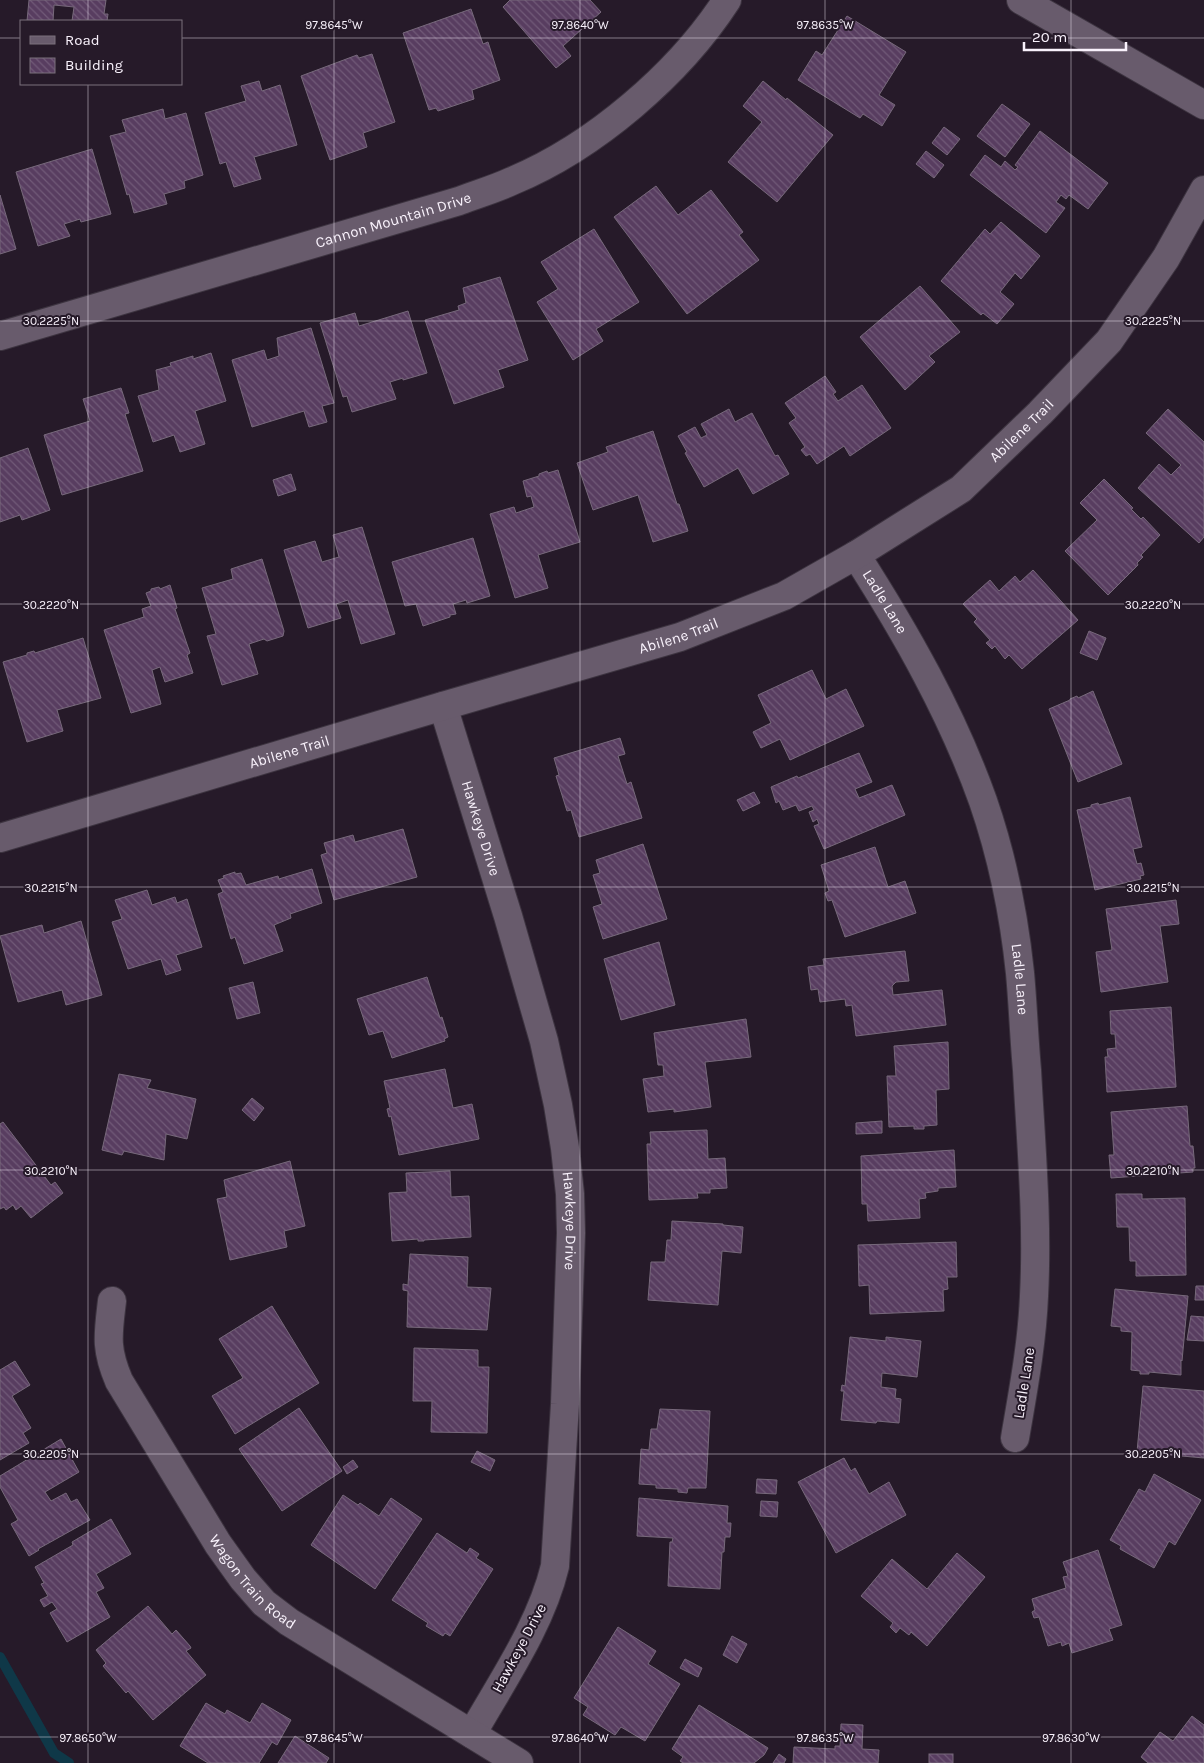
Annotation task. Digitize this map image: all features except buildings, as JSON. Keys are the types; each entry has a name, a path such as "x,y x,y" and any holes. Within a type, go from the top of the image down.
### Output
{"street":[{"name":"Cannon Mountain Drive","path":"0,336 459,201 513,181 561,156 599,131 646,94 668,72 716,16 727,0"},
{"path":"1021,0 1204,104"},
{"name":"Abilene Trail","path":"0,838 680,637 784,596 856,556 961,489 1040,413 1109,341 1166,258 1204,190"},
{"name":"Ladle Lane","path":"856,556 881,594 924,670 946,712 965,755 983,804 1004,876 1011,910 1020,972 1035,1199 1032,1335 1015,1438"},
{"name":"Hawkeye Drive","path":"443,706 508,916 552,1074 565,1148 570,1194 571,1233 565,1404 556,1566 539,1616 472,1734"},
{"name":"Wagon Train Road","path":"112,1301 108,1336 110,1361 119,1381 218,1544 243,1579 264,1602 289,1622 519,1763"}],"waterway":[{"path":"0,1657 54,1753 69,1763"}]}
